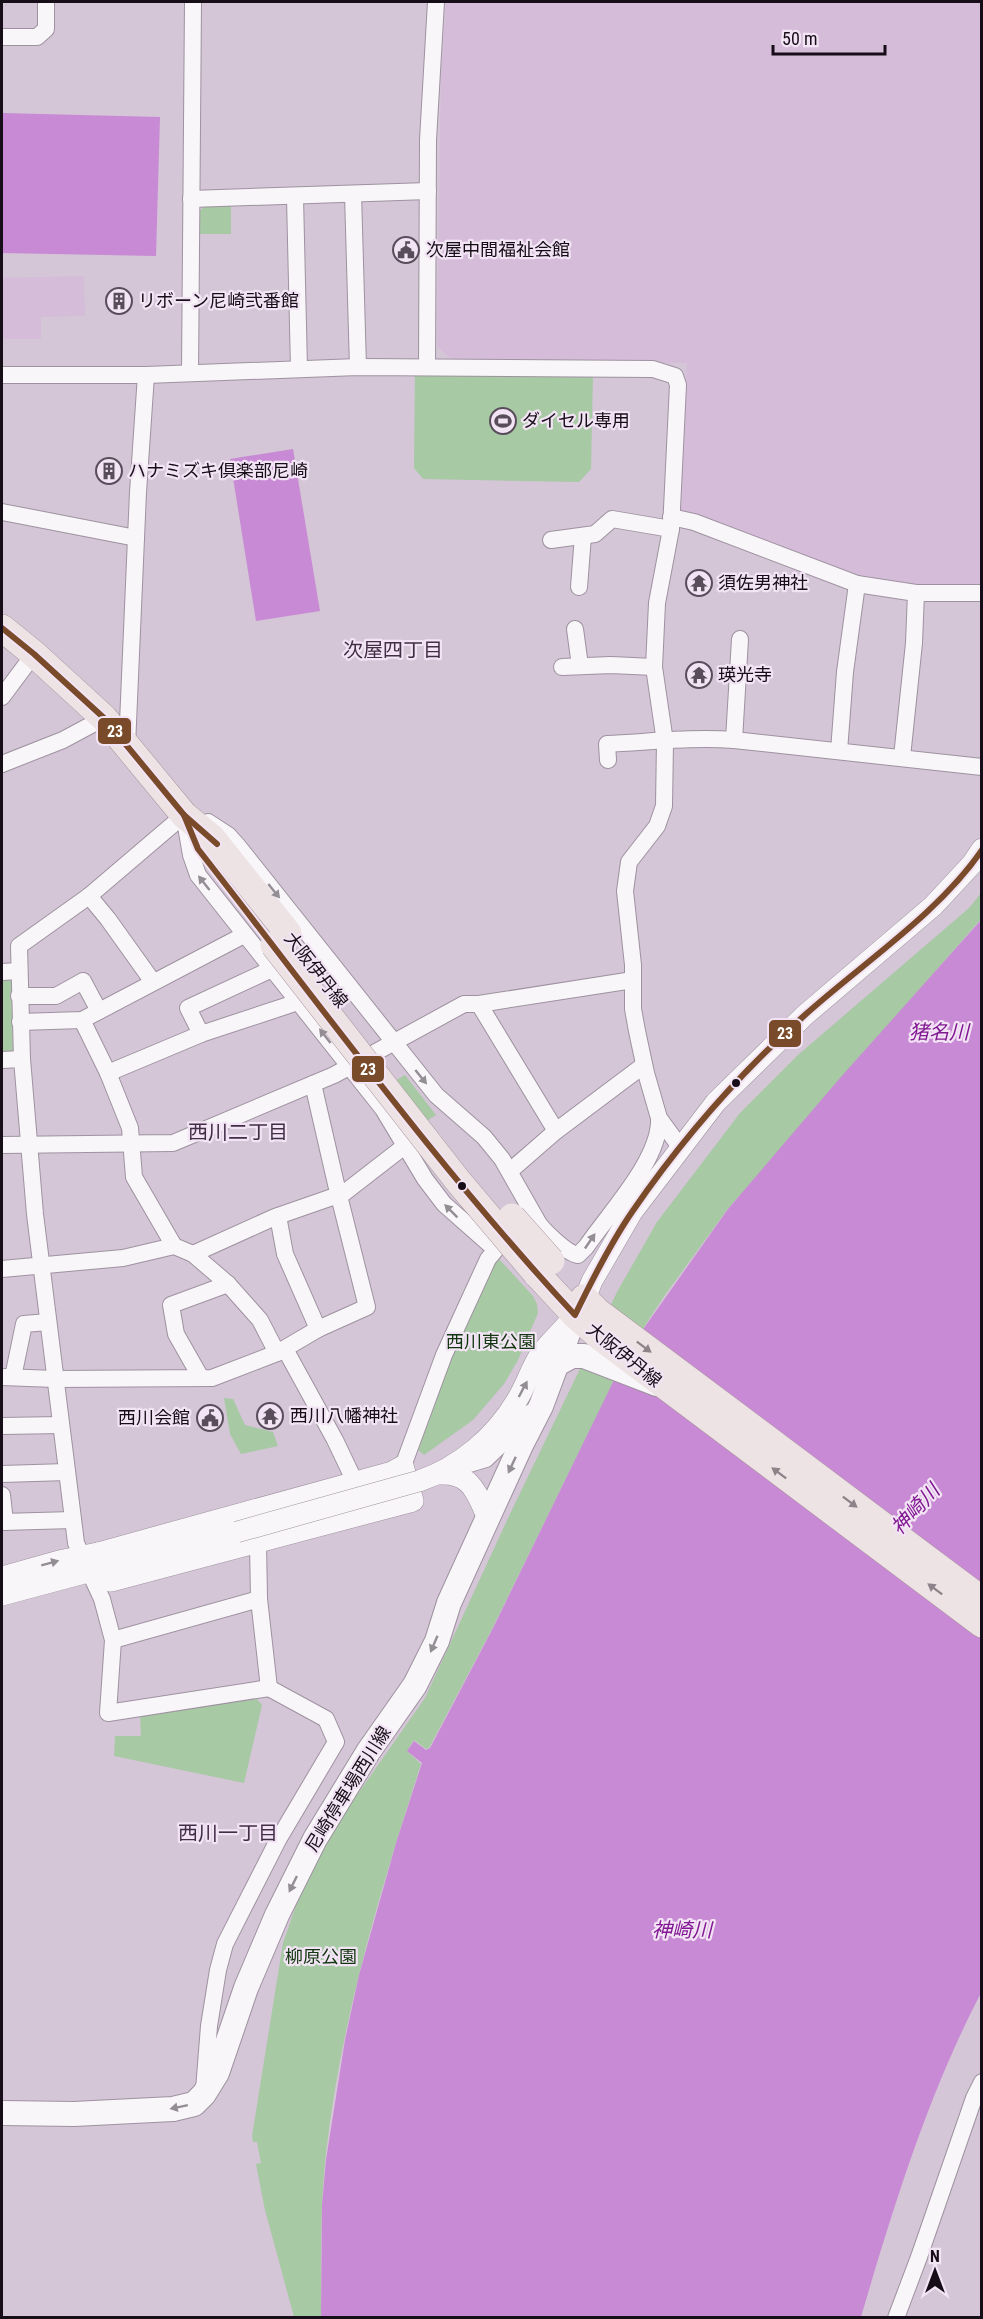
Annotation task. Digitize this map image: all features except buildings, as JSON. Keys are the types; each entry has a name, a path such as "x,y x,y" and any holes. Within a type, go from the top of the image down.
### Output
{"main road":[{"name":"大阪伊丹線","path":"2,628 104,718 184,815 212,838 278,949 475,1174 543,1267 587,1313 661,1385 981,1624"},
{"name":"大阪伊丹線","path":"587,1313 981,1600"},
{"name":"尼崎停車場西川線","path":"204,2094 217,2073 246,1988 286,1896 321,1829 368,1752 415,1685 488,1518 587,1313"},
{"path":"563,1363 589,1357 647,1382 661,1385"},
{"path":"2,2113 74,2114 173,2109 194,2104 204,2094"}],"street":[{"path":"2,37 37,37 46,29 46,2"},
{"path":"190,373 193,2"},
{"path":"427,366 428,140 436,2"},
{"path":"191,199 428,191"},
{"path":"353,194 358,366"},
{"path":"295,197 299,369"},
{"path":"2,375 146,375 358,366 427,366 653,369 675,376 678,385 671,523 657,603 654,667 665,742 666,789 663,810 657,826 629,862 625,891 633,965 634,1018 644,1065 659,1118 680,1147"},
{"path":"127,746 146,375"},
{"path":"2,512 136,538"},
{"path":"551,540 595,534 612,519 671,523 694,522 857,584 916,593 981,593"},
{"path":"579,587 583,536"},
{"path":"839,751 845,672 857,584"},
{"path":"902,757 914,643 916,593"},
{"path":"575,629 580,666"},
{"path":"734,740 740,639"},
{"path":"2,697 34,654"},
{"path":"562,667 654,667"},
{"path":"2,764 63,740 104,718"},
{"path":"607,746 698,738 734,740 981,767"},
{"path":"184,815 89,896 19,946 10,971 19,996 22,1059 41,1265 76,1543 111,1581 258,1543 416,1491 474,1450 497,1428 516,1402 539,1356 587,1313 592,1281 632,1212 716,1102 805,1015 933,906 972,864 981,849"},
{"path":"184,815 191,855 198,875 244,935 278,949 298,1002 388,1116 429,1186 450,1211 495,1249"},
{"path":"184,815 211,822 238,846 436,1095 484,1137 510,1171 545,1232 572,1253 579,1255 583,1251 648,1158 657,1141 659,1118"},
{"path":"89,896 153,982"},
{"path":"20,1022 82,1020 244,935"},
{"path":"201,1034 189,1008 278,949"},
{"path":"2,1145 173,1143 349,1067 464,1004 479,1004 633,980"},
{"path":"19,996 56,996 83,981 99,1011"},
{"path":"108,1073 201,1034 298,1002"},
{"path":"479,1004 556,1131"},
{"path":"82,1020 108,1073 130,1128 134,1177 174,1246"},
{"path":"2,1060 22,1059"},
{"path":"510,1171 556,1131 644,1065"},
{"path":"48,1322 24,1324 7,1377 212,1378 281,1351 318,1329 368,1307 338,1195 313,1084"},
{"path":"194,1254 278,1216 338,1195 406,1145"},
{"path":"278,1216 285,1252 318,1329"},
{"path":"2,1595 90,1560 392,1472 404,1466 440,1365 488,1259 495,1249 534,1216"},
{"path":"2,1269 123,1258 174,1246 194,1254 228,1284 260,1320 335,1440 355,1482"},
{"path":"201,1378 176,1334 171,1305 228,1284"},
{"path":"439,1474 486,1459 513,1433 563,1363"},
{"path":"2,1426 61,1425"},
{"path":"404,1466 416,1491"},
{"path":"2,1473 67,1472"},
{"path":"439,1474 454,1474 467,1480 488,1518"},
{"path":"2,1576 237,1532 416,1491"},
{"path":"2,1495 3,1522 73,1520"},
{"path":"258,1543 259,1599 269,1688"},
{"path":"90,1560 113,1640 108,1713 269,1688 326,1719 336,1742 278,1840 225,1944 218,1970 209,2026 204,2094"},
{"path":"113,1640 259,1599"},
{"path":"896,2318 981,2082"}],"shaded area":[{"path":"446,2 981,2 981,586 909,584 858,575 678,509 687,363 452,360 437,346 441,77"},
{"path":"84,276 85,316 41,317 41,339 2,339 2,278"}],"green space":[{"path":"207,203 231,203 231,234 198,234 199,212"},
{"name":"ダイセル専用","path":"415,370 593,374 591,469 579,482 423,479 414,468"},
{"name":"柳原公園","path":"981,893 981,919 727,1210 665,1295 613,1383 491,1631 429,1748 426,1749 414,1740 407,1751 421,1764 364,1956 341,2054 333,2103 323,2194 321,2317 294,2317 265,2210 256,2164 261,2163 257,2142 253,2142 252,2136 283,1943 300,1894 331,1832 425,1698 509,1516 617,1292 657,1222 740,1113 798,1055 969,908"},
{"path":"2,976 11,976 13,1053 2,1054"},
{"path":"405,1075 436,1115 412,1130 381,1089"},
{"name":"西川東公園","path":"499,1259 533,1296 538,1313 518,1360 504,1384 473,1420 424,1455 416,1448 454,1349 492,1263"},
{"path":"224,1398 233,1399 245,1425 273,1432 278,1446 241,1454 230,1434"},
{"path":"257,1699 262,1705 244,1783 114,1756 115,1736 141,1736 140,1715"}],"water":[{"path":"2,113 160,117 156,256 2,253"},
{"path":"293,449 320,611 256,621 230,459"},
{"name":"神崎川","path":"981,920 981,1993 928,2111 899,2193 861,2317 321,2318 322,2205 326,2160 345,2040 359,1975 396,1843 422,1763 407,1751 414,1741 426,1750 430,1748 493,1628 613,1382 644,1328 728,1209 840,1078"}],"transit line":[{"name":"23","path":"2,628 104,718 184,815 217,844"},
{"name":"23","path":"184,815 198,849 428,1145 575,1315 609,1249 632,1212 671,1158 713,1107 782,1036 944,895 982,850"}],"place":[{"name":"次屋中間福祉会館","path":"406,250"},
{"name":"リボーン尼崎弐番館","path":"119,301"},
{"name":"ダイセル専用","path":"503,421"},
{"name":"ハナミズキ倶楽部尼崎","path":"109,471"},
{"name":"須佐男神社","path":"699,583"},
{"name":"瑛光寺","path":"699,675"},
{"name":"西川八幡神社","path":"270,1416"},
{"name":"西川会館","path":"210,1418"}],"district":[{"name":"次屋四丁目","path":"393,650"},
{"name":"西川二丁目","path":"238,1132"},
{"name":"西川一丁目","path":"228,1833"}],"water label":[{"name":"猪名川","path":"939,1032"}]}
